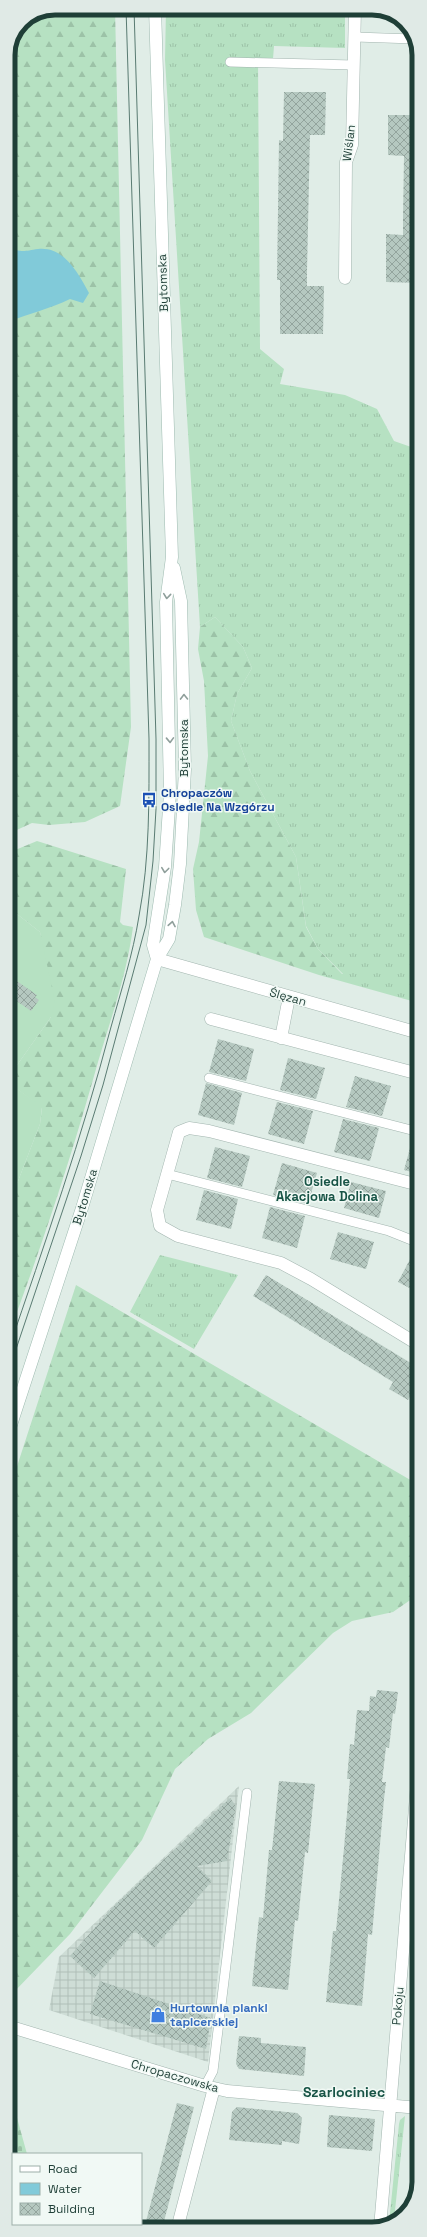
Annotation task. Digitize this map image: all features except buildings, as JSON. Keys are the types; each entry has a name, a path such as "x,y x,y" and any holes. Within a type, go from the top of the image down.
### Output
{"street":[{"name":"Bytomska","path":"15,1413 82,1208 157,959 169,938 175,906 180,864 185,769 181,601 172,557 155,15"},
{"name":"Wiślan","path":"345,278 346,162 352,145 355,15"},
{"name":"Ślęzan","path":"157,959 412,1031"},
{"path":"281,1038 289,997"},
{"path":"210,1019 412,1072"},
{"path":"412,1183 215,1132 188,1128 179,1132 157,1210 160,1226 178,1236 280,1263 311,1278 412,1341"},
{"name":"Pokoju","path":"381,2221 412,1853"},
{"name":"Chropaczowska","path":"15,2028 210,2087 412,2107"},
{"path":"179,2222 210,2087"}],"lane":[{"path":"355,37 409,39"},
{"path":"230,62 354,65"},
{"path":"209,1078 412,1130"},
{"path":"167,1174 389,1231 412,1240"},
{"path":"210,2087 247,1793"}],"shaded area":[{"path":"239,1786 208,2062 49,2010 59,1957"}],"green space":[{"path":"55,15 115,15 131,727 120,806 85,822 49,825 32,823 15,831 15,55 18,40 22,33 33,22 40,18"},
{"path":"166,15 345,15 345,48 274,46 273,59 258,59 260,349 284,369 280,384 345,395 377,409 394,441 412,447 412,1001 319,975 343,974 318,949 306,926 296,857 250,771 231,721 237,694 252,668 243,647 215,617 200,627 165,60"},
{"path":"215,617 243,647 252,668 237,694 231,721 250,771 296,857 306,927 318,949 343,975 319,975 204,937 196,910 193,869 199,842 208,756 204,681 198,649 200,627"},
{"path":"37,841 126,869 120,922 123,925 133,927 123,979 78,1131 45,1234 15,1317 15,1189 40,1124 42,1108 15,1087 15,1068 51,1017 40,932 15,912 15,850"},
{"path":"15,912 40,932 55,1002 51,1017 15,1068"},
{"path":"15,1087 42,1107 40,1124 15,1189"},
{"path":"160,1255 238,1275 194,1349 130,1312"},
{"path":"76,1285 412,1481 412,1599 393,1612 352,1621 333,1633 251,1713 208,1739 175,1769 142,1840 70,1934 15,1991 15,1472"},
{"path":"15,2110 27,2153 15,2153"},
{"path":"405,2116 395,2215 389,2218 399,2124 400,2120"}],"water":[{"path":"15,249 23,251 47,249 63,256 75,269 89,293 83,303 70,299 55,306 15,320"},
{"path":"412,493 412,526 411,521"}],"tram line":[{"path":"15,1331 62,1190 100,1068 134,944 143,894 147,850 149,739 126,15"},
{"path":"15,1352 81,1156 103,1085 146,925 153,861 156,809 156,739 134,15"}],"place":[{"name":"Chropaczów Osiedle Na Wzgórzu","path":"149,800"},
{"name":"Hurtownia pianki tapicerskiej","path":"158,2015"}],"district":[{"name":"Osiedle Akacjowa Dolina","path":"327,1188"},
{"name":"Szarlociniec","path":"344,2092"}]}
